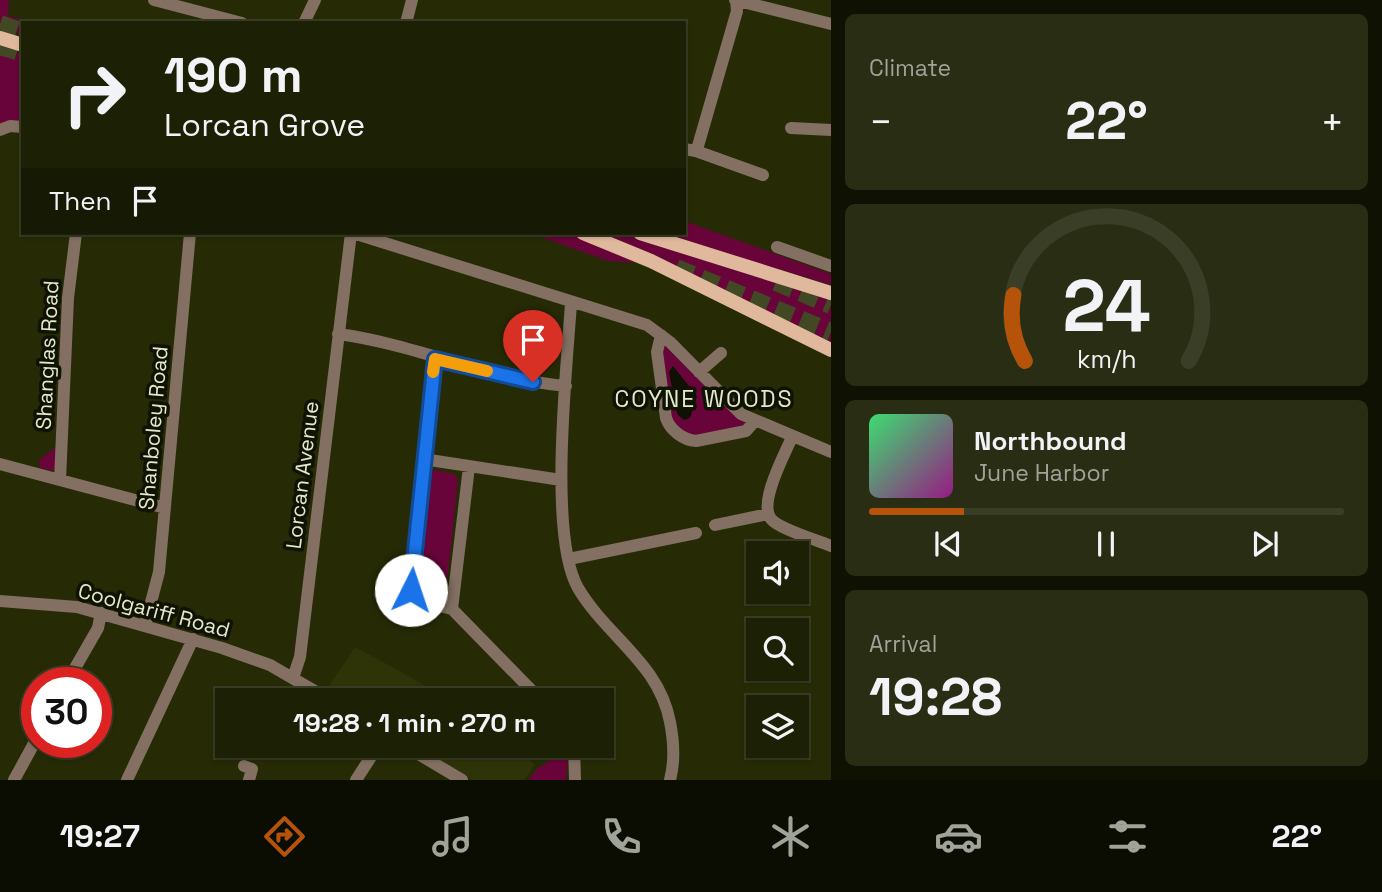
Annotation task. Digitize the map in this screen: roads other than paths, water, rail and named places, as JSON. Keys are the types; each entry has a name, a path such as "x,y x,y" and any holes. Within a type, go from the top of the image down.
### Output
{"main road":[{"path":"0,38 21,44"},
{"path":"588,235 651,261 831,350"},
{"path":"646,235 831,293"}],"street":[{"path":"154,0 234,21"},
{"path":"305,21 315,0"},
{"path":"407,21 412,0"},
{"path":"763,175 690,150 737,11 735,0 831,24"},
{"path":"0,130 10,126 21,127"},
{"path":"791,128 831,130"},
{"name":"Shanglas Road","path":"60,480 68,298 76,235"},
{"name":"Shanboley Road","path":"145,625 159,572 190,235"},
{"name":"Lorcan Avenue","path":"293,678 300,657 352,235"},
{"path":"358,235 571,303 635,320 661,335 727,402 754,422 831,452"},
{"path":"777,247 831,266"},
{"path":"571,303 561,480 569,559 577,586 662,690 674,740 670,780"},
{"path":"338,334 379,340 435,359 533,382 566,386"},
{"path":"661,335 657,352 666,418 670,427 687,440 696,441 746,431 754,422"},
{"path":"699,372 721,353"},
{"path":"435,359 411,590 422,602 452,609 529,688"},
{"path":"792,437 767,499 768,514 778,524 831,546"},
{"path":"423,459 561,480"},
{"path":"0,464 165,508"},
{"path":"452,609 469,467"},
{"path":"715,525 768,514"},
{"path":"569,559 696,533"},
{"name":"Coolgariff Road","path":"1,604 77,607 101,613 251,656 293,678"},
{"path":"76,667 98,628 101,613"},
{"path":"127,780 193,639"},
{"path":"293,678 310,688"},
{"path":"14,780 26,758"},
{"path":"356,780 370,758"},
{"path":"425,758 462,780"},
{"path":"574,758 575,780"},
{"path":"244,766 252,769 249,780"}],"tunnel":[{"path":"0,24 21,31"},
{"path":"0,46 21,52"},
{"path":"676,268 831,332"},
{"path":"776,282 831,305"}],"district":[{"name":"COYNE WOODS","path":"704,399"}]}
